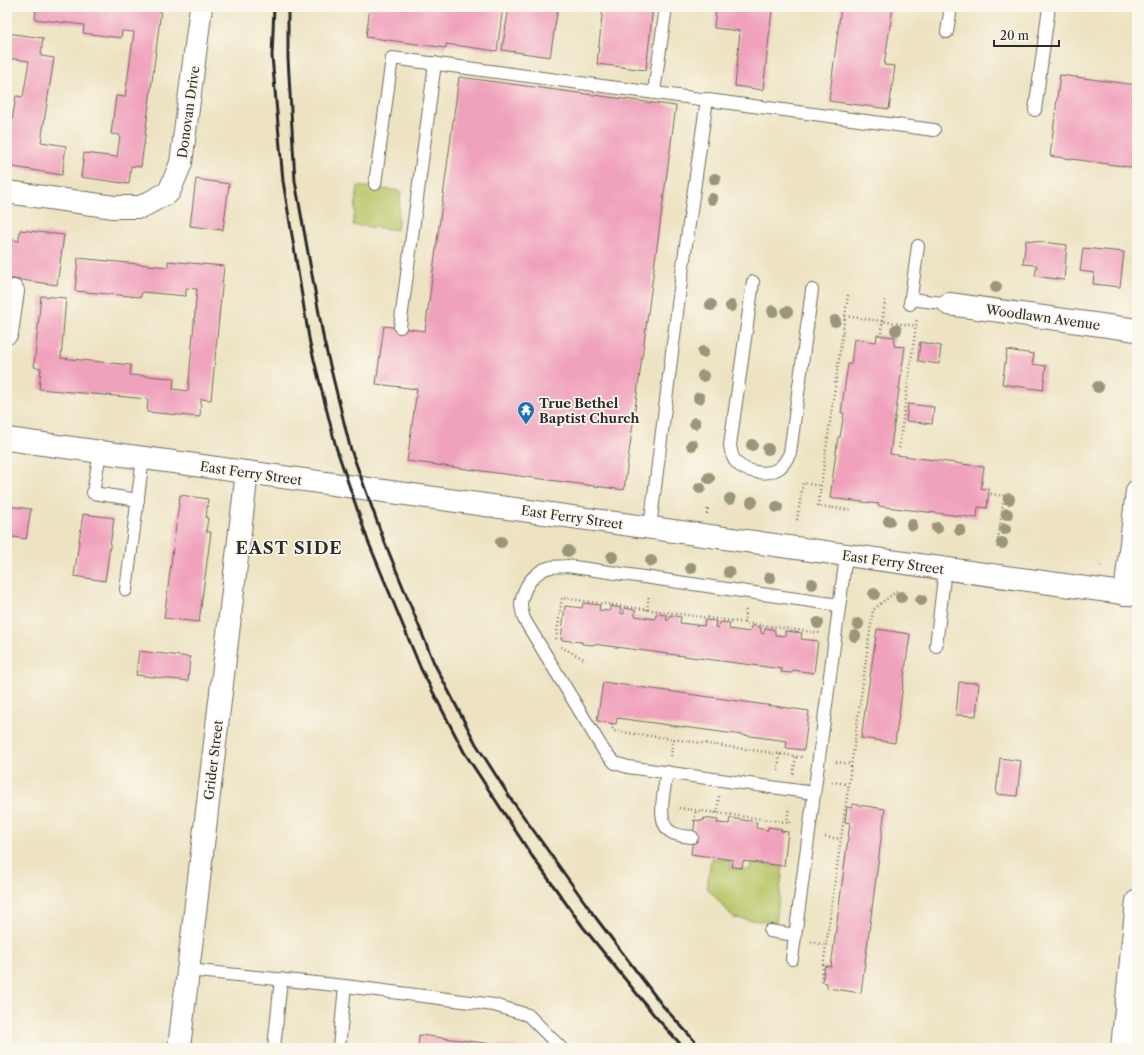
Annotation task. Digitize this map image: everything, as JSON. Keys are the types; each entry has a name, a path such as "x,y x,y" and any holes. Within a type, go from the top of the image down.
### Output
{"street":[{"name":"Donovan Drive","path":"7,192 114,207 141,207 169,192 181,163 201,7"},
{"path":"7,333 13,291"},
{"name":"Woodlawn Avenue","path":"949,304 1137,330"},
{"name":"East Ferry Street","path":"7,440 1131,595"},
{"name":"Grider Street","path":"179,1048 247,472"},
{"path":"1131,595 1137,491"},
{"path":"1122,1048 1131,1023 1137,902"}],"lane":[{"path":"654,92 666,7"},
{"path":"947,32 951,7"},
{"path":"1035,110 1049,7"},
{"path":"375,184 392,58 934,130"},
{"path":"400,327 435,64"},
{"path":"650,528 682,273 707,99"},
{"path":"918,246 910,301 949,304"},
{"path":"753,282 730,445 733,458 744,468 756,473 768,472 779,468 790,453 812,290"},
{"path":"100,452 93,493 138,500"},
{"path":"126,590 143,458"},
{"path":"792,959 846,556"},
{"path":"814,793 628,767 615,763 604,751 524,619 521,605 523,592 530,580 540,572 552,567 567,566 839,605"},
{"path":"936,646 945,569"},
{"path":"667,772 661,814 662,821 670,832 676,835 692,837"},
{"path":"770,931 795,934"},
{"path":"188,970 282,979 494,1004 528,1015 561,1048"},
{"path":"274,1048 282,979"},
{"path":"339,1048 345,986"}],"path":[{"path":"848,295 818,506 850,510"},
{"path":"880,333 885,300"},
{"path":"845,316 916,326"},
{"path":"899,448 917,321"},
{"path":"798,520 803,483 821,486"},
{"path":"991,494 1004,496 997,548"},
{"path":"1099,562 1101,566"},
{"path":"647,610 649,590"},
{"path":"821,981 873,610 898,590"},
{"path":"586,660 555,644 562,598 824,634"},
{"path":"744,623 747,603"},
{"path":"611,724 613,730 615,731 807,758"},
{"path":"670,760 673,739"},
{"path":"777,774 780,754"},
{"path":"793,774 796,756"},
{"path":"832,761 851,764"},
{"path":"828,781 848,784"},
{"path":"717,813 720,791"},
{"path":"787,823 790,801"},
{"path":"675,807 798,824"},
{"path":"820,836 841,839"},
{"path":"806,942 826,944"}],"green space":[{"path":"358,186 401,191 397,230 353,225"},
{"path":"711,858 731,861 730,868 750,870 751,863 783,867 776,923 734,918 707,888"}],"building":[{"path":"36,7 134,7 161,11 141,167 131,166 129,184 81,177 84,153 117,157 120,135 111,134 116,96 125,97 134,32 122,31 121,38 83,33 84,25 35,19"},
{"path":"370,7 503,7 497,51 446,44 446,48 366,37"},
{"path":"509,7 558,7 550,57 502,50"},
{"path":"603,7 653,7 646,70 597,64"},
{"path":"716,7 748,7 772,10 763,90 735,86 740,31 714,28"},
{"path":"841,7 893,7 884,65 895,66 889,109 829,101"},
{"path":"7,33 43,38 41,56 54,58 41,142 66,146 62,175 7,166 7,152 16,96 23,97 29,61 7,58"},
{"path":"1060,75 1137,85 1137,168 1050,156"},
{"path":"459,77 676,106 624,490 407,461 417,389 376,384 384,326 425,331"},
{"path":"196,179 229,184 223,230 190,226"},
{"path":"20,230 64,235 57,285 7,278 7,239 19,241"},
{"path":"1026,240 1067,245 1064,280 1035,276 1037,265 1023,264"},
{"path":"1083,248 1124,252 1120,287 1093,284 1094,273 1080,271"},
{"path":"78,258 168,267 168,261 224,266 211,400 201,399 200,417 147,412 148,399 39,389 41,368 34,367 41,296 66,298 61,358 131,365 130,375 174,378 173,389 188,391 197,289 186,288 186,296 142,292 141,297 75,291"},
{"path":"877,335 895,337 894,346 905,347 890,454 984,467 981,488 989,490 987,508 978,507 977,518 878,506 879,504 830,498 838,437 840,437 844,413 841,413 848,364 851,364 854,339 876,342"},
{"path":"920,342 941,346 939,364 918,361"},
{"path":"1007,350 1034,354 1032,364 1046,366 1043,390 1002,384"},
{"path":"908,404 934,407 932,424 906,421"},
{"path":"180,495 208,499 206,532 211,532 199,622 164,618"},
{"path":"7,506 31,509 26,539 7,536"},
{"path":"83,514 114,518 105,581 74,576"},
{"path":"583,603 600,605 599,610 610,611 610,606 621,608 620,613 624,614 624,608 635,610 635,616 655,619 656,614 667,615 666,620 669,620 670,615 681,617 680,623 704,626 705,620 716,621 715,627 718,628 719,622 730,623 729,629 750,632 751,626 761,627 761,633 764,634 765,628 775,630 775,635 785,636 785,631 802,633 801,639 818,641 814,673 793,670 792,673 781,672 782,669 593,644 582,644 582,642 561,640 565,606 582,608"},
{"path":"877,629 910,634 895,743 861,738"},
{"path":"139,651 190,657 188,681 136,675"},
{"path":"603,682 809,711 804,750 786,748 787,741 617,718 616,724 597,721"},
{"path":"959,682 979,683 976,716 956,715"},
{"path":"1000,758 1021,761 1017,796 996,794"},
{"path":"852,804 885,809 861,993 827,988 827,983 822,982 825,966 831,967 850,823 845,822 847,807 852,808"},
{"path":"704,818 718,820 717,823 729,824 730,818 757,822 756,828 768,830 768,827 781,829 781,831 788,832 784,866 743,861 742,868 732,867 733,860 691,854 695,820 703,821"},
{"path":"419,1035 518,1047 518,1048 418,1048"}],"railway":[{"path":"274,7 272,56 283,181 310,344 336,447 368,541 421,669 464,752 532,856 583,927 654,1015 684,1048"},
{"path":"288,7 288,58 295,181 324,341 350,447 383,538 434,663 476,744 511,799 596,918 662,1005 701,1048"}],"place":[{"name":"True Bethel Baptist Church","path":"526,425"}],"district":[{"name":"EAST SIDE","path":"289,548"}]}
